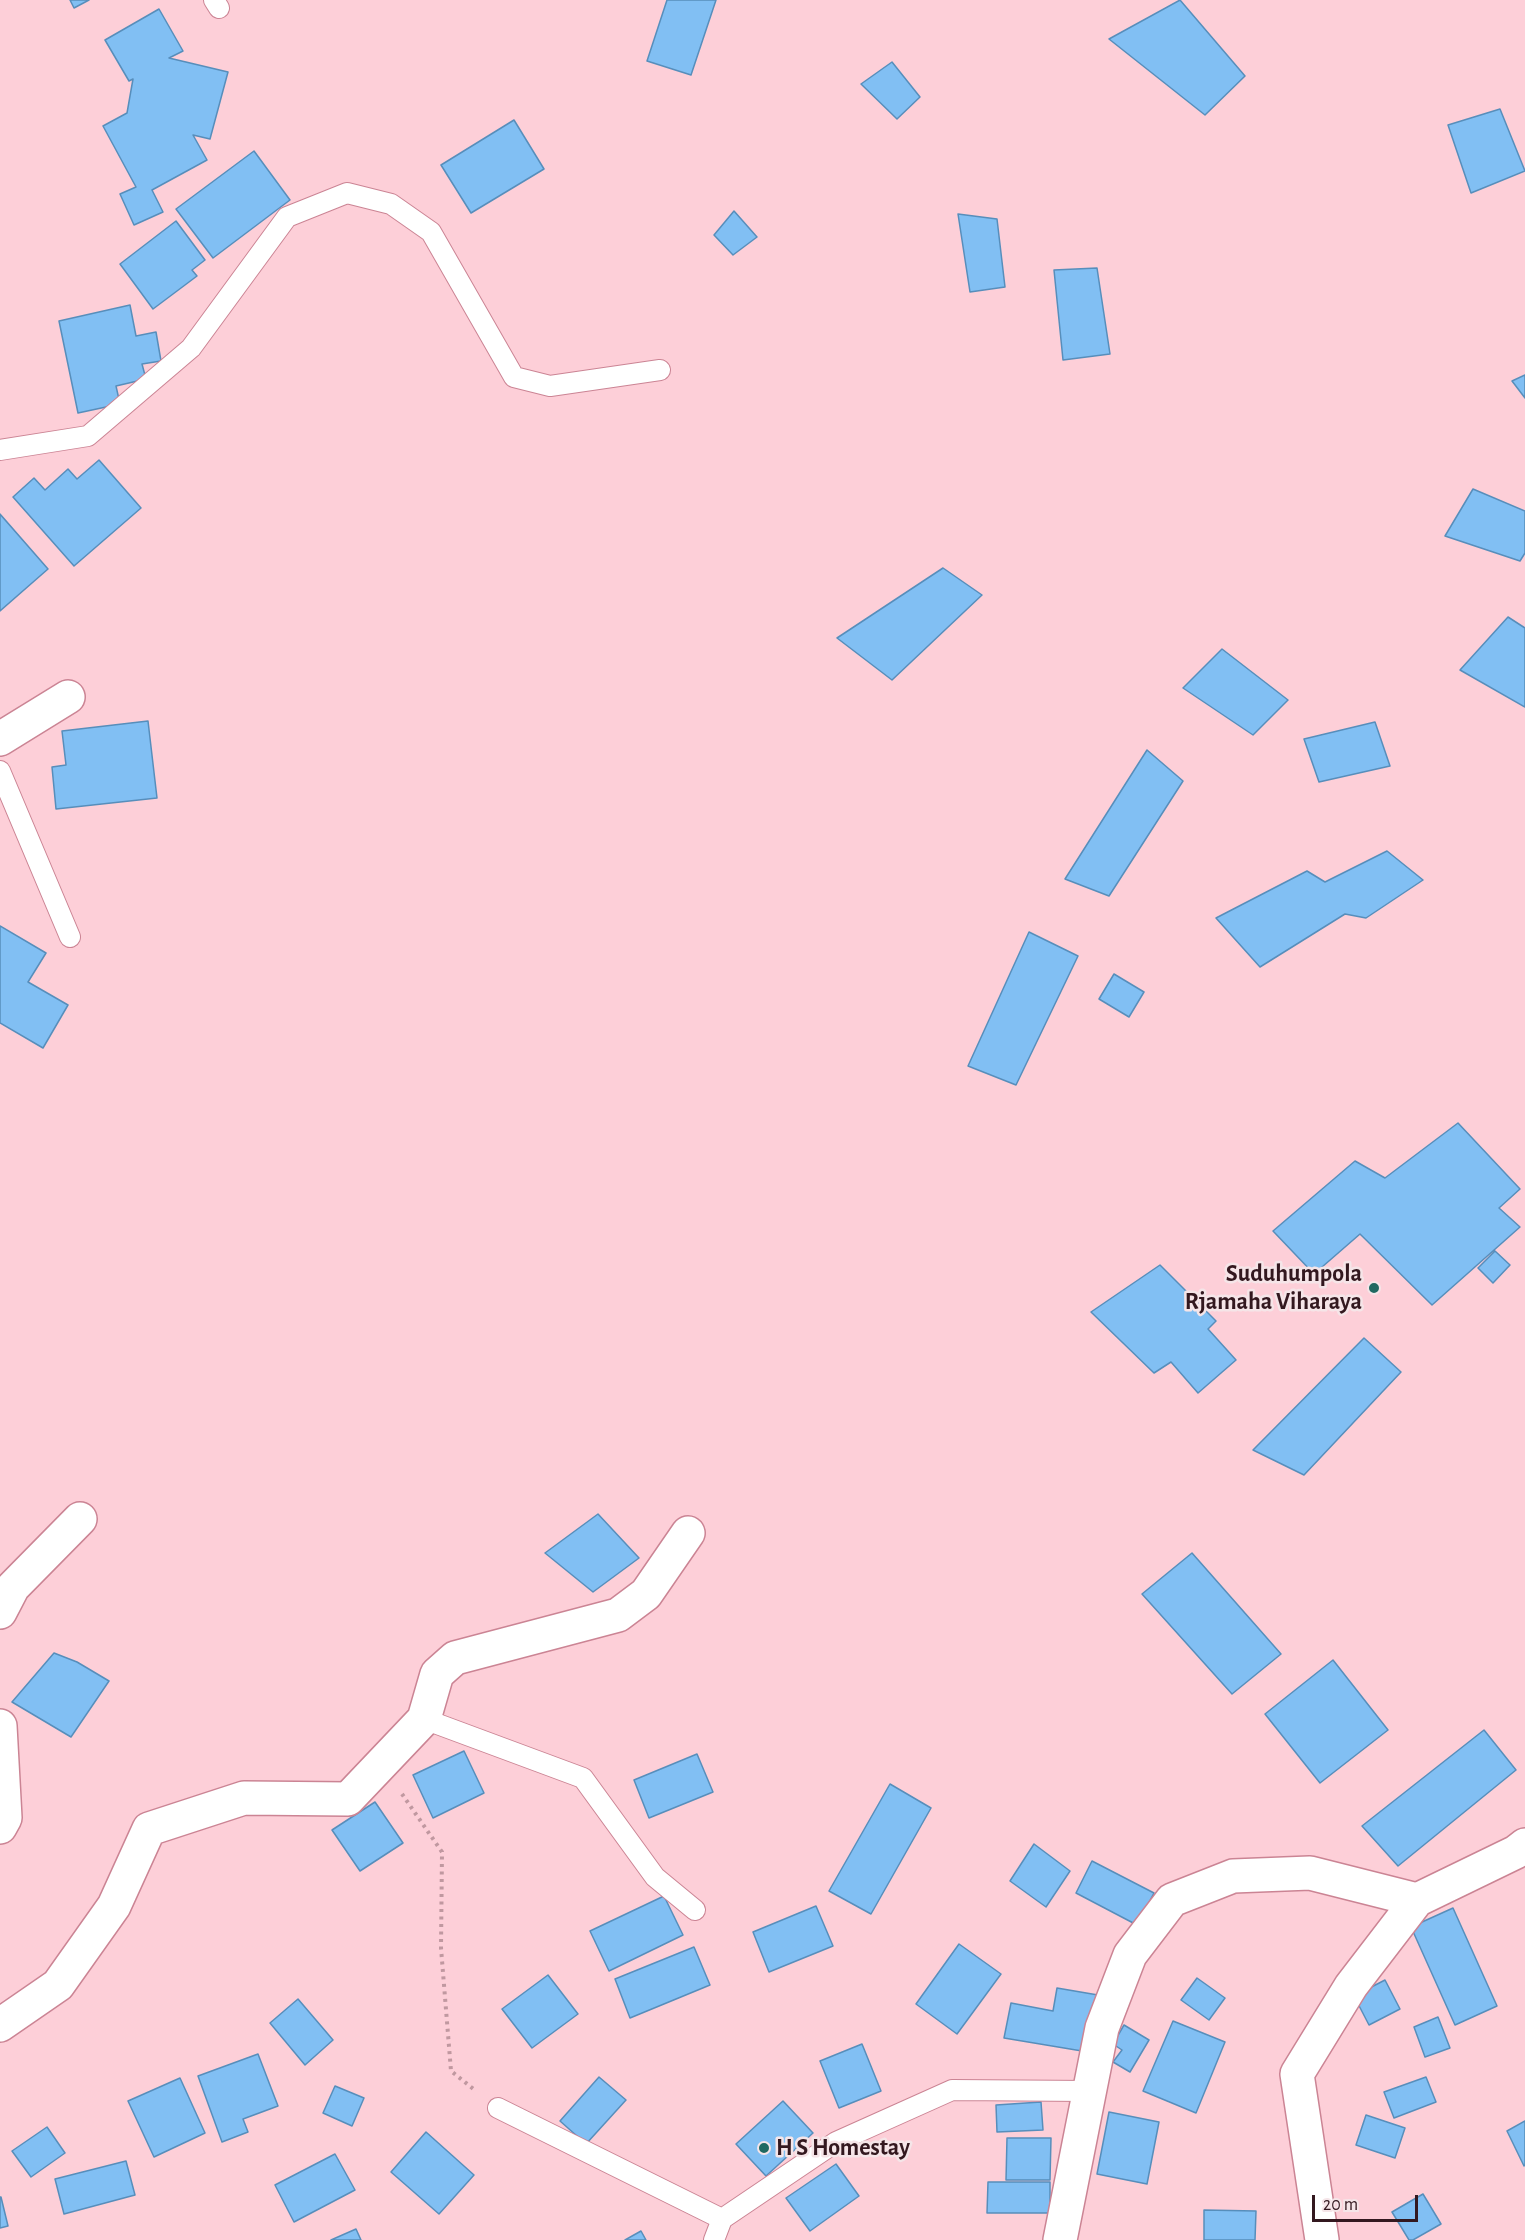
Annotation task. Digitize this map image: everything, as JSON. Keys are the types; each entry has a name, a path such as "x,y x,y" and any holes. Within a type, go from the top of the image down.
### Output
{"street":[{"path":"0,739 68,697"},
{"path":"0,1612 13,1587 80,1519"},
{"path":"0,2025 58,1985 114,1906 149,1829 244,1798 348,1799 424,1719 437,1674 455,1658 618,1615 646,1594 687,1533"},
{"path":"0,1726 5,1818 0,1827"},
{"path":"1322,2240 1297,2074 1351,1986 1417,1900 1516,1852 1525,1845"},
{"path":"1060,2240 1102,2028 1130,1955 1172,1900 1233,1876 1310,1873 1417,1900"}],"lane":[{"path":"0,450 88,436 191,348 287,217 347,193 391,204 431,232 514,377 550,386 660,370"},
{"path":"0,771 70,937"},
{"path":"424,1719 583,1778 655,1877 695,1910"},
{"path":"714,2240 722,2219 836,2142 952,2090 1089,2091"},
{"path":"498,2108 722,2219"}],"path":[{"path":"381,1764 442,1852 441,1948 451,2071 498,2108"}],"building":[{"path":"70,0 89,0 74,8"},
{"path":"667,0 716,0 691,75 647,61"},
{"path":"1180,0 1245,76 1205,115 1109,39"},
{"path":"159,9 183,51 169,58 228,72 210,139 193,135 207,160 152,190 163,212 134,225 120,194 136,187 103,126 127,113 133,79 129,81 105,40"},
{"path":"892,62 920,97 897,119 861,84"},
{"path":"1500,109 1525,171 1471,193 1448,125"},
{"path":"514,120 544,169 471,213 441,165"},
{"path":"254,151 290,200 213,258 176,209"},
{"path":"734,211 757,237 733,255 714,235"},
{"path":"958,214 997,219 1005,287 970,292"},
{"path":"176,221 205,260 192,270 197,276 153,309 120,264"},
{"path":"1097,268 1110,354 1063,360 1054,270"},
{"path":"130,305 136,336 156,332 161,361 142,364 146,379 116,386 120,404 78,413 59,321"},
{"path":"1525,375 1525,398 1512,381"},
{"path":"99,460 141,508 74,566 13,497 34,478 45,490 68,469 77,479"},
{"path":"1473,489 1525,511 1525,553 1520,561 1445,536"},
{"path":"0,514 48,569 0,611"},
{"path":"943,568 982,595 892,680 837,638"},
{"path":"1508,617 1525,628 1525,707 1460,670"},
{"path":"1222,649 1288,700 1253,735 1183,688"},
{"path":"148,721 157,798 56,809 52,767 66,765 62,731"},
{"path":"1375,722 1390,766 1319,782 1304,739"},
{"path":"1147,750 1183,781 1109,896 1065,879"},
{"path":"1387,851 1423,880 1366,918 1345,914 1260,967 1216,918 1307,871 1325,882"},
{"path":"0,926 46,953 28,982 68,1005 43,1048 0,1023"},
{"path":"1029,932 1078,956 1016,1085 968,1066"},
{"path":"1114,974 1144,992 1129,1017 1099,999"},
{"path":"1458,1123 1520,1189 1499,1208 1520,1227 1432,1305 1360,1234 1314,1274 1273,1231 1355,1161 1385,1178"},
{"path":"1495,1251 1510,1265 1493,1283 1478,1268"},
{"path":"1160,1265 1216,1321 1208,1329 1236,1360 1198,1393 1171,1362 1154,1373 1091,1312"},
{"path":"1364,1338 1401,1372 1304,1475 1253,1450"},
{"path":"598,1514 639,1558 593,1592 545,1553"},
{"path":"1192,1553 1281,1654 1232,1694 1142,1594"},
{"path":"54,1653 77,1662 109,1681 71,1737 12,1702"},
{"path":"1333,1660 1388,1730 1320,1783 1265,1714"},
{"path":"1484,1730 1516,1770 1398,1866 1362,1826"},
{"path":"464,1751 484,1793 433,1818 413,1775"},
{"path":"697,1754 713,1792 649,1818 634,1780"},
{"path":"890,1784 931,1808 871,1914 829,1891"},
{"path":"375,1802 403,1843 360,1871 332,1830"},
{"path":"1034,1844 1070,1871 1046,1907 1010,1881"},
{"path":"1092,1861 1154,1893 1137,1925 1076,1893"},
{"path":"664,1896 683,1935 609,1971 590,1931"},
{"path":"816,1906 833,1946 769,1972 753,1932"},
{"path":"1453,1908 1497,2006 1455,2025 1411,1927"},
{"path":"959,1944 1001,1974 957,2034 916,2004"},
{"path":"694,1947 710,1985 630,2018 615,1979"},
{"path":"548,1975 578,2014 532,2048 502,2009"},
{"path":"1197,1978 1225,1998 1209,2020 1181,2000"},
{"path":"1385,1980 1400,2009 1369,2025 1354,1996"},
{"path":"1057,1988 1098,1995 1088,2052 1004,2038 1011,2003 1053,2011"},
{"path":"298,1999 333,2040 305,2065 270,2023"},
{"path":"1438,2017 1450,2048 1425,2057 1414,2027"},
{"path":"1173,2021 1225,2042 1196,2113 1143,2091"},
{"path":"1124,2025 1149,2040 1130,2072 1113,2062 1122,2050 1113,2044"},
{"path":"862,2044 881,2091 839,2108 820,2061"},
{"path":"258,2054 278,2106 243,2119 248,2132 222,2142 198,2076"},
{"path":"599,2077 626,2100 586,2144 560,2121"},
{"path":"1426,2077 1436,2102 1394,2118 1384,2092"},
{"path":"180,2078 205,2133 154,2157 128,2101"},
{"path":"335,2086 364,2098 352,2126 323,2113"},
{"path":"783,2101 813,2133 766,2176 736,2144"},
{"path":"1041,2102 1043,2130 997,2132 996,2105"},
{"path":"1109,2112 1159,2122 1147,2184 1097,2174"},
{"path":"1366,2115 1405,2128 1395,2158 1356,2145"},
{"path":"1525,2121 1525,2165 1524,2166 1507,2131"},
{"path":"47,2127 65,2153 31,2177 12,2151"},
{"path":"426,2132 474,2175 439,2214 391,2172"},
{"path":"1007,2138 1051,2138 1050,2180 1006,2180"},
{"path":"335,2154 355,2190 294,2222 275,2185"},
{"path":"126,2161 135,2195 64,2214 55,2179"},
{"path":"836,2164 859,2196 810,2231 786,2198"},
{"path":"988,2182 1050,2182 1050,2213 987,2213"},
{"path":"1423,2194 1441,2224 1409,2240 1392,2212"},
{"path":"0,2197 8,2226 0,2228"},
{"path":"1204,2210 1256,2211 1255,2240 1204,2240"},
{"path":"356,2229 361,2240 331,2240"},
{"path":"641,2231 646,2240 625,2240"}],"place":[{"name":"Suduhumpola Rjamaha Viharaya","path":"1374,1288"},
{"name":"H S Homestay","path":"764,2148"}]}
